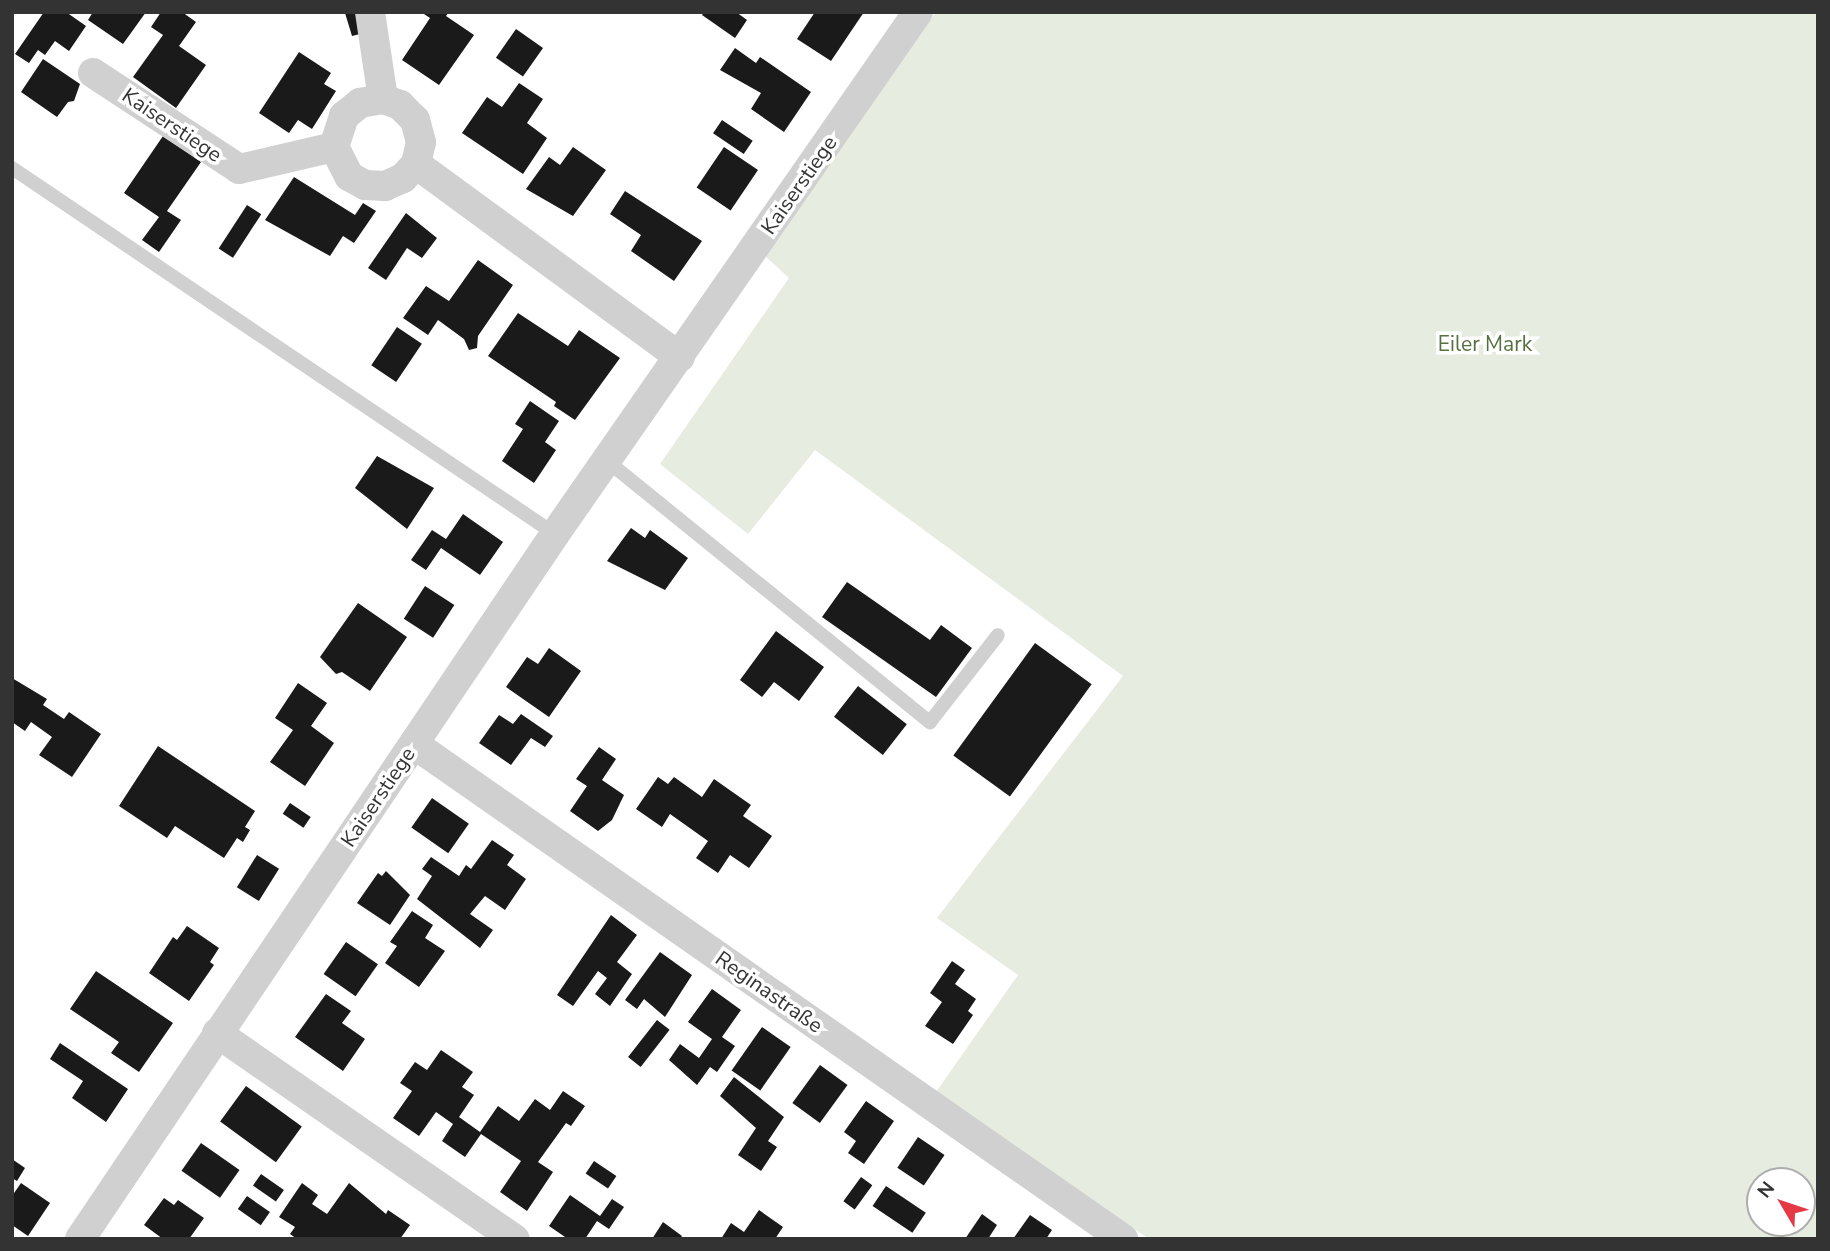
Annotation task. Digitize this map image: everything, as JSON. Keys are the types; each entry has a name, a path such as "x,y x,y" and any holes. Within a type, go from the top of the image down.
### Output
{"street":[{"path":"370,12 383,99"},
{"name":"Kaiserstiege","path":"80,1239 555,534 918,12"},
{"name":"Kaiserstiege","path":"93,73 239,169 334,146"},
{"path":"383,99 400,105 415,120 421,142 416,164 403,178 385,186 365,185 339,163 334,146 344,116 359,103 383,99"},
{"path":"416,164 680,357"},
{"name":"Reginastraße","path":"414,744 1123,1239"},
{"path":"218,1033 515,1239"}],"lane":[{"path":"12,168 555,534"},
{"path":"606,460 930,722 998,635"}],"green space":[{"name":"Eiler Mark","path":"936,12 1818,12 1818,1239 1149,1239 936,1092 1018,975 937,918 1123,676 815,450 748,534 660,464 789,278 764,255"}],"building":[{"path":"44,12 66,12 86,26 69,51 55,41 45,55 38,50 29,63 15,54"},
{"path":"93,12 146,12 123,44 88,20"},
{"path":"161,12 182,12 196,22 179,46 206,65 176,108 133,77 163,35 151,27"},
{"path":"358,12 364,33 352,36 345,13"},
{"path":"421,12 449,12 446,16 474,35 439,85 402,60 430,18"},
{"path":"704,12 736,12 747,20 735,38 702,15"},
{"path":"815,12 864,12 831,61 797,39"},
{"path":"516,29 543,48 523,77 496,58"},
{"path":"735,48 756,63 760,57 811,92 784,132 751,109 761,93 720,70"},
{"path":"299,52 331,73 324,84 336,91 312,129 298,120 289,133 259,113"},
{"path":"43,59 80,84 74,101 68,102 57,117 21,92"},
{"path":"519,83 543,99 527,123 547,138 523,174 462,133 487,97 502,107"},
{"path":"722,120 753,141 744,154 713,133"},
{"path":"163,136 201,162 167,211 181,220 159,252 142,240 159,217 124,193"},
{"path":"573,147 606,170 573,216 526,189 549,157 560,165"},
{"path":"724,147 758,170 731,211 697,188"},
{"path":"294,177 355,215 363,203 376,211 354,243 343,236 330,256 265,220"},
{"path":"625,191 702,241 674,281 631,251 641,235 610,214"},
{"path":"247,205 261,214 233,258 219,249"},
{"path":"406,213 437,238 422,258 407,248 386,280 368,268"},
{"path":"478,260 513,285 478,336 477,348 469,350 464,339 438,320 428,335 403,318 426,286 449,301"},
{"path":"518,313 568,346 579,330 620,358 575,420 554,406 556,402 488,356"},
{"path":"397,327 422,344 396,382 371,365"},
{"path":"530,401 559,421 545,442 556,450 534,483 502,461 523,429 515,424"},
{"path":"377,456 434,488 407,529 355,488"},
{"path":"463,514 503,542 480,575 441,548 426,570 411,560 432,530 446,539"},
{"path":"631,528 645,538 650,530 688,558 665,590 607,561"},
{"path":"847,582 930,640 941,625 972,648 936,697 822,617"},
{"path":"425,586 454,605 433,638 404,619"},
{"path":"358,603 407,637 370,691 342,672 336,674 320,657"},
{"path":"776,631 824,667 799,701 774,682 762,697 740,680"},
{"path":"1035,643 1092,684 1010,797 953,755"},
{"path":"549,648 581,671 549,717 506,687 527,657 538,664"},
{"path":"12,678 47,699 43,705 64,719 69,712 101,734 72,777 39,755 52,737 31,722 25,731 12,722"},
{"path":"298,683 327,703 311,726 334,743 305,786 270,762 293,730 275,718"},
{"path":"858,686 907,724 883,755 834,717"},
{"path":"521,714 553,736 545,747 531,738 511,765 479,743 499,715 513,724"},
{"path":"158,746 255,811 245,827 250,830 243,842 237,838 224,858 175,826 167,838 119,806"},
{"path":"599,747 616,759 602,780 624,795 612,820 598,831 570,811 587,786 576,779"},
{"path":"658,777 668,784 674,777 702,797 714,779 751,805 743,816 772,836 749,868 730,855 718,873 696,858 708,841 670,814 662,827 636,809"},
{"path":"432,798 469,824 448,853 411,827"},
{"path":"290,803 311,817 303,828 283,814"},
{"path":"492,840 514,855 507,865 526,879 505,910 485,896 470,914 493,930 480,948 417,899 432,876 422,869 431,857 459,876 466,865 471,869"},
{"path":"257,855 279,869 259,901 237,887"},
{"path":"386,871 410,895 390,925 357,903 378,873 382,876"},
{"path":"412,911 433,925 425,938 445,951 419,987 385,963 397,946 390,942"},
{"path":"611,915 637,935 617,962 632,974 610,1006 595,994 607,978 598,971 573,1006 557,995"},
{"path":"187,926 219,948 210,962 214,965 189,1001 149,973 173,937 177,940"},
{"path":"346,942 378,964 356,996 324,974"},
{"path":"660,952 692,975 665,1017 644,999 637,1009 625,1000"},
{"path":"952,961 965,970 955,984 976,999 968,1011 973,1015 953,1044 925,1026 942,1002 930,993"},
{"path":"96,971 173,1023 139,1072 111,1053 119,1042 70,1009"},
{"path":"712,989 741,1010 722,1037 735,1046 717,1072 710,1067 697,1085 669,1060 680,1044 699,1058 712,1039 688,1022"},
{"path":"326,994 351,1011 342,1023 365,1039 343,1071 295,1037"},
{"path":"657,1020 670,1030 641,1067 628,1057"},
{"path":"762,1027 791,1047 760,1090 732,1070"},
{"path":"60,1043 128,1089 106,1122 72,1098 83,1081 50,1059"},
{"path":"441,1050 473,1072 462,1087 474,1095 459,1117 480,1132 498,1106 519,1121 535,1099 550,1110 563,1091 585,1106 571,1126 566,1123 538,1162 553,1172 527,1211 500,1192 521,1161 481,1134 465,1157 442,1141 453,1124 436,1112 419,1136 393,1118 412,1091 400,1083 415,1062 427,1070"},
{"path":"820,1065 848,1085 820,1123 792,1103"},
{"path":"734,1077 784,1117 768,1141 777,1147 761,1171 738,1155 756,1128 720,1096"},
{"path":"246,1086 302,1127 276,1162 220,1122"},
{"path":"866,1101 894,1121 864,1164 848,1153 856,1141 844,1132"},
{"path":"918,1137 945,1155 924,1186 897,1168"},
{"path":"201,1143 240,1170 220,1198 181,1171"},
{"path":"12,1159 25,1168 17,1181 12,1178"},
{"path":"594,1161 616,1176 608,1189 586,1173"},
{"path":"261,1174 284,1190 276,1202 253,1185"},
{"path":"861,1177 872,1185 855,1209 843,1201"},
{"path":"21,1183 50,1203 28,1236 12,1225 12,1196"},
{"path":"302,1183 318,1195 312,1204 327,1214 349,1183 386,1214 388,1210 410,1225 400,1239 297,1239 290,1234 295,1227 279,1217"},
{"path":"886,1186 926,1213 912,1233 873,1206"},
{"path":"570,1195 600,1216 612,1199 624,1207 609,1229 597,1221 585,1239 568,1239 549,1226"},
{"path":"247,1196 270,1212 261,1225 238,1209"},
{"path":"164,1198 174,1205 178,1200 204,1218 189,1239 163,1239 144,1225"},
{"path":"759,1210 783,1227 775,1239 721,1239 731,1223 744,1232"},
{"path":"982,1214 997,1225 988,1239 965,1239"},
{"path":"1030,1215 1052,1230 1046,1239 1013,1239"},
{"path":"663,1222 682,1236 680,1239 652,1239"}]}
